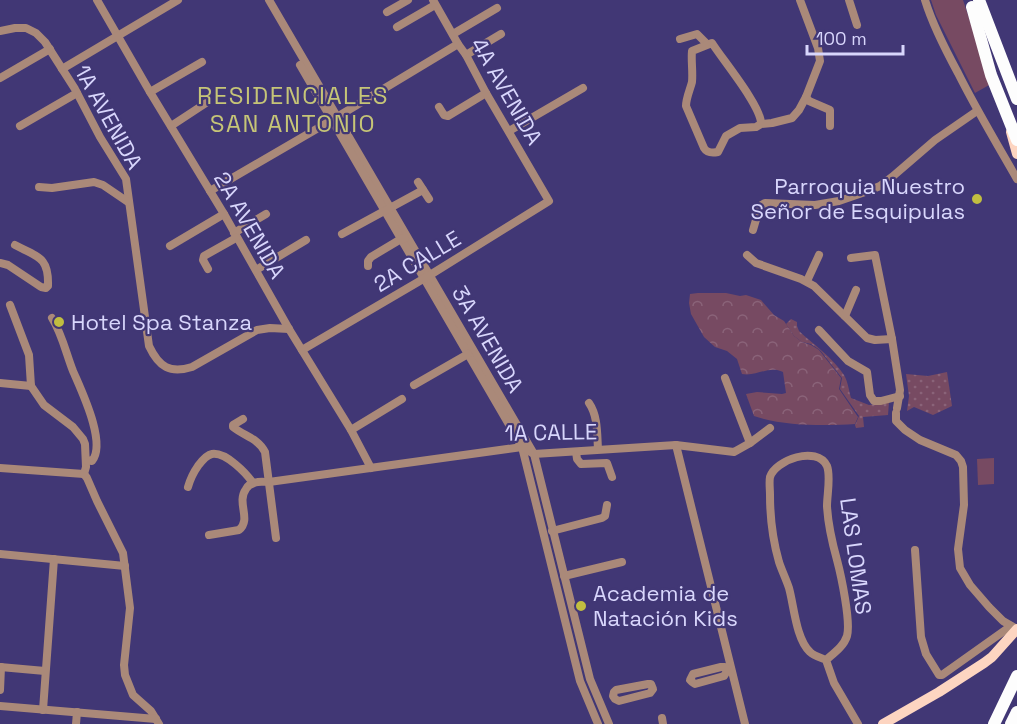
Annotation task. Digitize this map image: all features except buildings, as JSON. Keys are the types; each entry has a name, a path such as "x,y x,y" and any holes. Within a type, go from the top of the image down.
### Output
{"highway":[{"path":"976,8 1003,53 1017,83"},
{"path":"976,8 991,75 1012,119 1017,140"},
{"path":"993,39 1017,99"},
{"path":"994,724 1017,676"},
{"path":"1001,724 1017,693"},
{"path":"1011,724 1017,712"}],"main road":[{"path":"1012,119 1017,154"},
{"path":"883,724 984,663 992,657 1015,628"}],"street":[{"name":"2A AVENIDA","path":"97,0 224,214 289,329 351,430 371,468"},
{"path":"62,69 178,0"},
{"name":"3A AVENIDA","path":"262,0 335,118"},
{"name":"3A AVENIDA","path":"269,0 363,169 515,429 522,447 580,681 598,724"},
{"path":"387,12 408,0"},
{"path":"761,124 759,113 712,44 692,51 692,83 685,102 704,148 714,153 718,152 726,136 740,128 756,128 761,124 792,118 807,97 820,61 818,48 800,0"},
{"path":"849,0 857,25"},
{"path":"925,0 935,28 977,111 1017,179"},
{"path":"397,27 434,2"},
{"name":"4A AVENIDA","path":"434,2 549,201"},
{"path":"453,34 497,8"},
{"name":"1A AVENIDA","path":"0,31 21,27 41,37 77,93 100,137 126,178 149,346 154,357 162,366 181,370 192,367 257,330 289,329"},
{"path":"466,55 501,34"},
{"path":"680,39 698,34 707,44"},
{"path":"210,191 458,44"},
{"path":"0,78 50,49"},
{"path":"150,92 202,62"},
{"path":"508,131 584,88"},
{"path":"20,126 77,93"},
{"path":"439,107 445,116 448,116 486,93"},
{"path":"807,97 809,101 830,110 830,126"},
{"path":"171,126 206,103"},
{"path":"753,230 762,204 815,205 839,201 880,186 935,140 977,111"},
{"path":"418,182 429,199"},
{"path":"39,187 52,188 94,183 103,185 128,202"},
{"path":"342,234 423,190"},
{"name":"2A CALLE","path":"302,350 427,277 549,201"},
{"path":"170,246 224,214"},
{"path":"208,269 203,260 204,256 266,214"},
{"path":"368,266 371,257 405,239"},
{"path":"256,270 306,240"},
{"path":"0,262 41,287 48,286 48,270 44,262 15,245"},
{"path":"747,255 756,263 807,281 867,338 892,339"},
{"path":"807,281 819,255"},
{"path":"851,258 875,255 892,339 900,396 896,422 905,430 927,443 956,455 962,461 964,505 958,545 959,565 962,573 996,615 1015,628 942,675 939,675 926,654 921,636 915,550"},
{"name":"3A AVENIDA","path":"427,277 468,354 515,429 534,454 590,679 609,724"},
{"path":"844,316 856,290"},
{"path":"10,305 30,355 31,386 44,405 78,432 85,444 84,474 123,553 130,608 125,675 134,694 158,721"},
{"path":"52,318 59,329 93,421 97,448 94,460 86,460"},
{"path":"819,330 848,361 867,372 870,395 874,401 900,396"},
{"path":"414,385 468,354"},
{"path":"725,378 750,443"},
{"path":"0,383 31,386"},
{"path":"351,430 402,399"},
{"path":"589,403 596,421 598,449"},
{"path":"243,419 233,427 252,437 266,452 276,538"},
{"name":"1A CALLE","path":"253,483 522,447 534,454 676,445 734,452 770,428"},
{"path":"676,445 729,670 745,724"},
{"path":"576,452 581,464 607,463 612,477"},
{"path":"188,488 191,477 210,454 222,456 240,467 253,483 249,484 243,494 242,528 209,535"},
{"name":"LAS LOMAS","path":"826,660 842,645 847,636 848,623 841,576 829,527 828,471 825,463 817,456 799,456 773,471 770,478 770,511 775,546 789,587 800,635 810,652 826,660 834,682 858,724"},
{"path":"0,468 84,474"},
{"path":"552,531 602,519 605,516 607,505"},
{"path":"0,554 125,566"},
{"path":"43,710 54,559"},
{"path":"564,576 622,562"},
{"path":"0,690 1,667 45,671"},
{"path":"599,701 613,696"},
{"path":"0,706 158,721"},
{"path":"76,712 76,724"}],"green space":[{"path":"931,0 963,0 991,84 975,93 936,15"},
{"path":"690,294 746,295 761,300 774,315 784,321 794,336 819,350 841,378 839,389 858,417 855,424 778,422 754,416 746,394 786,393 783,372 768,370 742,374 737,359 727,351 715,347 704,337 691,314"},
{"path":"791,319 797,322 799,331 828,357 839,369 845,378 851,398 869,405 889,402 888,415 863,417 864,427 856,428 859,416 840,389 842,378 820,350 794,336 786,324"},
{"path":"947,372 952,406 933,415 914,407 907,411 909,396 906,374 928,376"},
{"path":"994,458 994,484 978,485 977,459"}],"place":[{"name":"Parroquia Nuestro Señor de Esquipulas","path":"977,199"},
{"name":"Hotel Spa Stanza","path":"59,322"},
{"name":"Academia de Natación Kids","path":"581,606"}],"district":[{"name":"RESIDENCIALES SAN ANTONIO","path":"293,109"}]}
